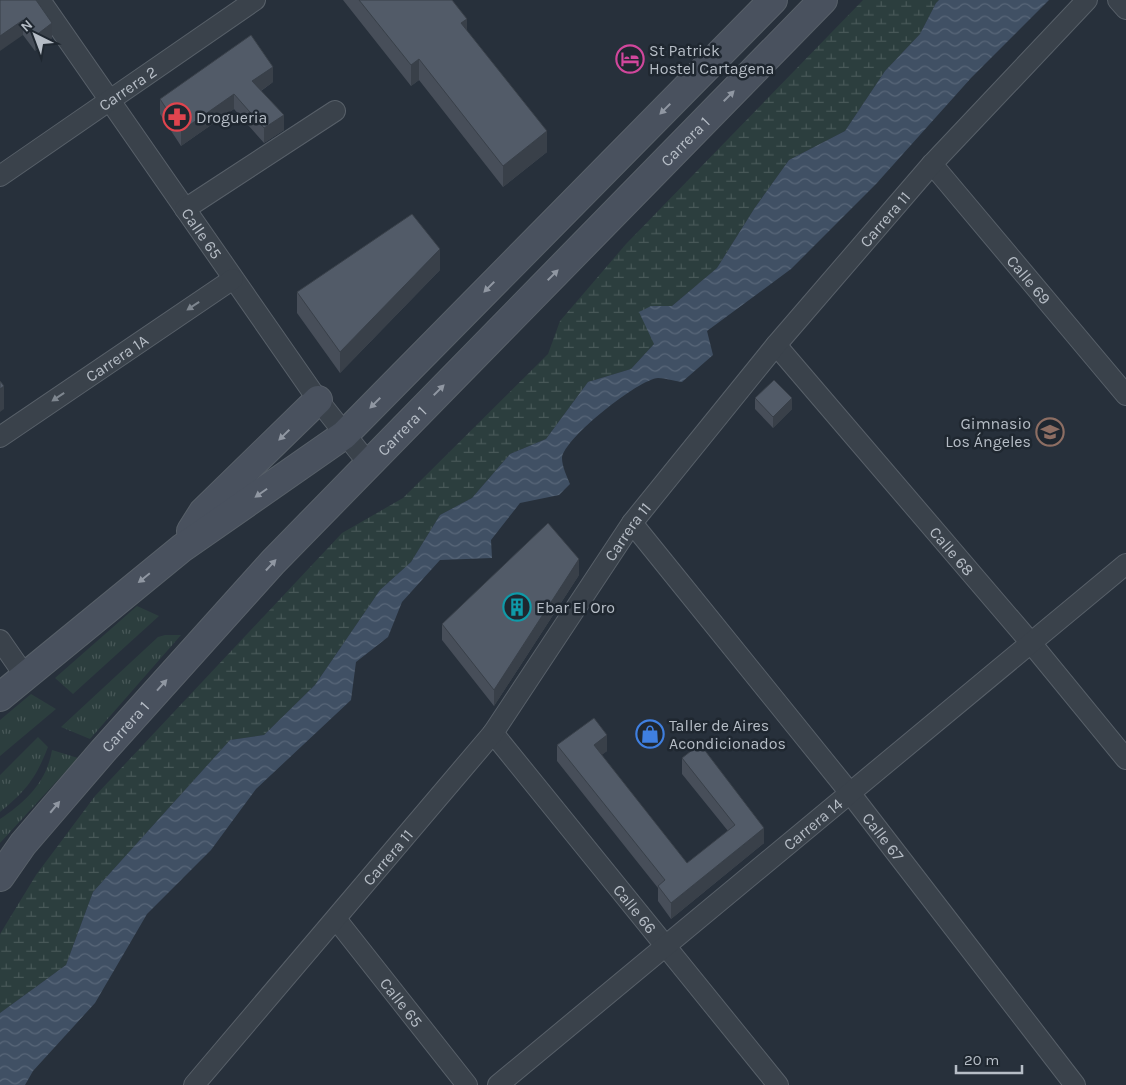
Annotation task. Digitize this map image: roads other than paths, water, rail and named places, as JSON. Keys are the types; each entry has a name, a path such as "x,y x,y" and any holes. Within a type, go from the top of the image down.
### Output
{"main road":[{"path":"0,697 182,548 344,435 773,0"},
{"name":"Carrera 1","path":"0,877 23,844 103,751 267,569 368,462 823,0"},
{"path":"182,548 203,512 318,400"},
{"path":"0,868 23,844"}],"street":[{"name":"Calle 65","path":"40,0 318,400 344,435 368,462"},
{"name":"Carrera 2","path":"0,176 255,0"},
{"name":"Carrera 11","path":"194,1085 493,733 632,523 776,345 932,164 1087,0"},
{"path":"1118,0 1126,10"},
{"path":"185,209 335,111"},
{"name":"Calle 69","path":"932,164 1126,396"},
{"name":"Carrera 1A","path":"0,437 233,279"},
{"name":"Calle 68","path":"776,345 1031,643 1126,759"},
{"name":"Calle 67","path":"632,523 850,793 1075,1085"},
{"name":"Carrera 14","path":"498,1085 1126,564"},
{"path":"0,640 25,676"},
{"name":"Calle 66","path":"493,733 778,1085"},
{"name":"Calle 65","path":"336,919 467,1085"}],"water":[{"path":"939,0 1049,0 971,78 876,184 791,269 707,331 713,355 682,382 658,378 635,388 588,424 575,437 562,458 570,484 559,495 520,503 491,540 492,558 440,560 402,602 388,637 356,662 351,700 256,789 211,850 147,914 95,1003 33,1071 25,1085 0,1085 0,1013 66,965 93,892 230,740 264,735 315,685 380,590 411,562 440,515 472,498 510,454 546,439 588,382 631,369 654,344 639,312 651,306 672,306 717,268 754,209 789,160 845,131 885,71 920,34"}],"place":[{"name":"St Patrick Hostel Cartagena","path":"630,59"},
{"name":"Drogueria","path":"177,117"},
{"name":"Gimnasio Los Ángeles","path":"1050,432"},
{"name":"Ebar El Oro","path":"517,607"},
{"name":"Taller de Aires Acondicionados","path":"650,734"}]}
